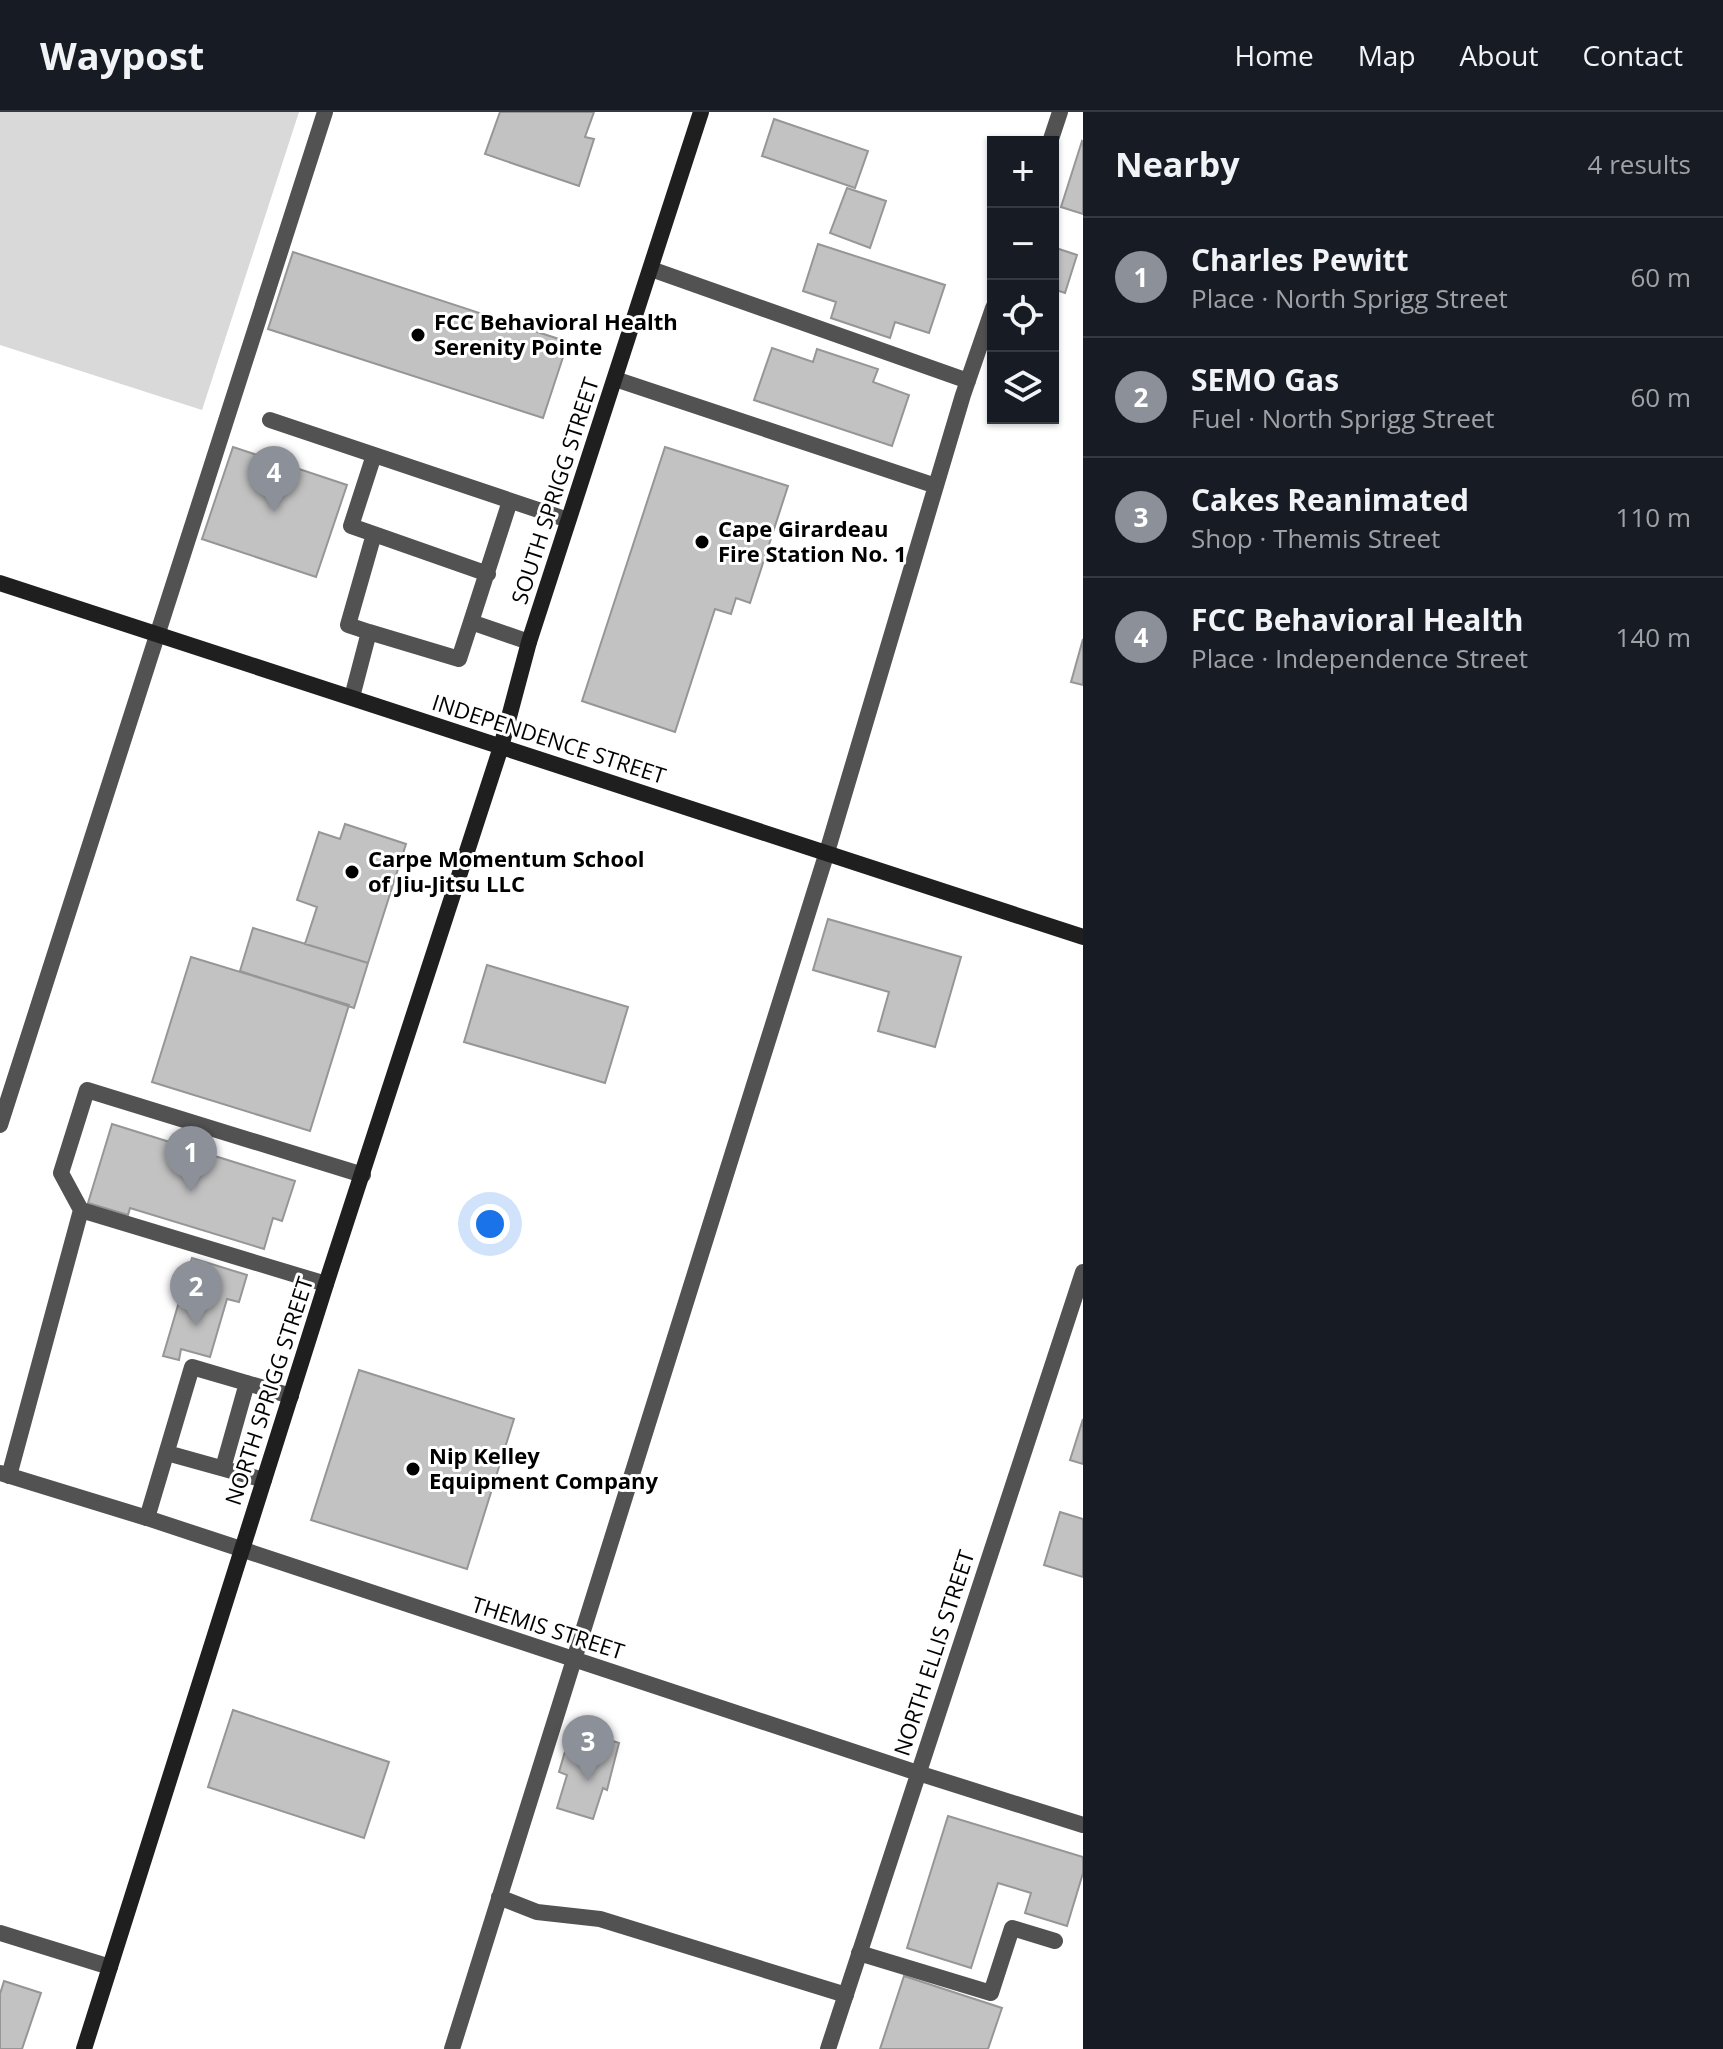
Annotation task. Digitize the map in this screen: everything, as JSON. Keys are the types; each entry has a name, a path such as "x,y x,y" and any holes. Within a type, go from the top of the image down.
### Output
{"main road":[{"name":"SOUTH SPRIGG STREET","path":"501,747 529,642 701,112"},
{"name":"INDEPENDENCE STREET","path":"0,583 1083,937"},
{"name":"NORTH SPRIGG STREET","path":"84,2049 326,1284 501,747"}],"street":[{"path":"0,1125 325,112"},
{"path":"1052,136 1060,112"},
{"path":"651,269 968,381"},
{"path":"452,2049 827,852 987,326"},
{"path":"615,379 936,486"},
{"path":"270,420 568,520"},
{"path":"374,455 351,526 488,574"},
{"path":"374,534 348,625 459,659 510,501"},
{"path":"471,622 529,642"},
{"path":"352,697 369,632"},
{"path":"4,1474 81,1210 61,1173 87,1090 363,1175"},
{"path":"81,1210 326,1284"},
{"name":"NORTH ELLIS STREET","path":"828,2049 1083,1272"},
{"path":"147,1518 192,1367 291,1396"},
{"path":"223,1468 247,1383"},
{"path":"167,1453 264,1480"},
{"name":"THEMIS STREET","path":"4,1474 1083,1825"},
{"path":"499,1897 537,1912 600,1919 846,1995"},
{"path":"859,1953 991,1993 1012,1928 1055,1941"},
{"path":"0,1933 110,1967"}],"shaded area":[{"path":"0,112 299,112 202,410 0,345"}],"building":[{"path":"500,112 594,112 585,137 594,139 579,186 485,154"},
{"path":"774,119 868,151 855,188 762,156"},
{"path":"1083,142 1083,214 1061,207"},
{"path":"847,188 886,201 870,248 830,233"},
{"path":"818,244 945,285 929,333 895,322 890,338 831,318 836,302 803,291"},
{"path":"1059,249 1077,255 1065,293 1059,291"},
{"name":"FCC Behavioral Health Serenity Pointe","path":"293,252 568,342 543,418 268,329"},
{"path":"772,348 813,362 817,349 878,369 873,382 909,395 892,446 754,400"},
{"path":"233,447 347,485 316,577 202,539"},
{"name":"Cape Girardeau Fire Station No. 1","path":"665,447 788,486 750,603 736,598 731,614 715,609 675,732 582,701"},
{"path":"1083,639 1083,685 1071,682"},
{"name":"Carpe Momentum School of Jiu-Jitsu LLC","path":"345,824 406,844 368,963 305,944 317,907 297,900 319,832 340,839"},
{"path":"828,919 961,957 935,1047 878,1031 889,992 813,970"},
{"path":"253,928 368,963 354,1008 240,971"},
{"path":"191,957 349,1005 310,1131 152,1082"},
{"path":"487,965 628,1007 605,1083 464,1042"},
{"path":"112,1124 295,1181 282,1221 273,1218 264,1249 130,1208 128,1215 88,1203"},
{"path":"192,1258 247,1275 239,1302 227,1299 210,1357 181,1349 179,1360 163,1356"},
{"name":"Nip Kelley Equipment Company","path":"359,1370 514,1419 467,1569 311,1520"},
{"path":"1083,1419 1083,1464 1070,1460"},
{"path":"1060,1512 1083,1519 1083,1577 1044,1565"},
{"path":"233,1710 389,1762 364,1838 208,1787"},
{"path":"594,1735 619,1743 607,1790 603,1788 593,1819 557,1808 567,1775 559,1772 566,1748 574,1751 576,1741 591,1745"},
{"path":"948,1816 1083,1857 1083,1873 1067,1926 1025,1913 1031,1893 998,1883 971,1968 907,1948"},
{"path":"904,1976 1002,2008 988,2049 880,2049"},
{"path":"4,1981 41,1993 22,2049 0,2049 0,1994"}],"place":[{"name":"FCC Behavioral Health Serenity Pointe","path":"418,335"},
{"name":"FCC Behavioral Health","path":"274,512"},
{"name":"Cape Girardeau Fire Station No. 1","path":"702,542"},
{"name":"Carpe Momentum School of Jiu-Jitsu LLC","path":"352,872"},
{"name":"Charles Pewitt","path":"191,1192"},
{"name":"SEMO Gas","path":"196,1326"},
{"name":"Nip Kelley Equipment Company","path":"413,1469"},
{"name":"Cakes Reanimated","path":"588,1781"}]}
